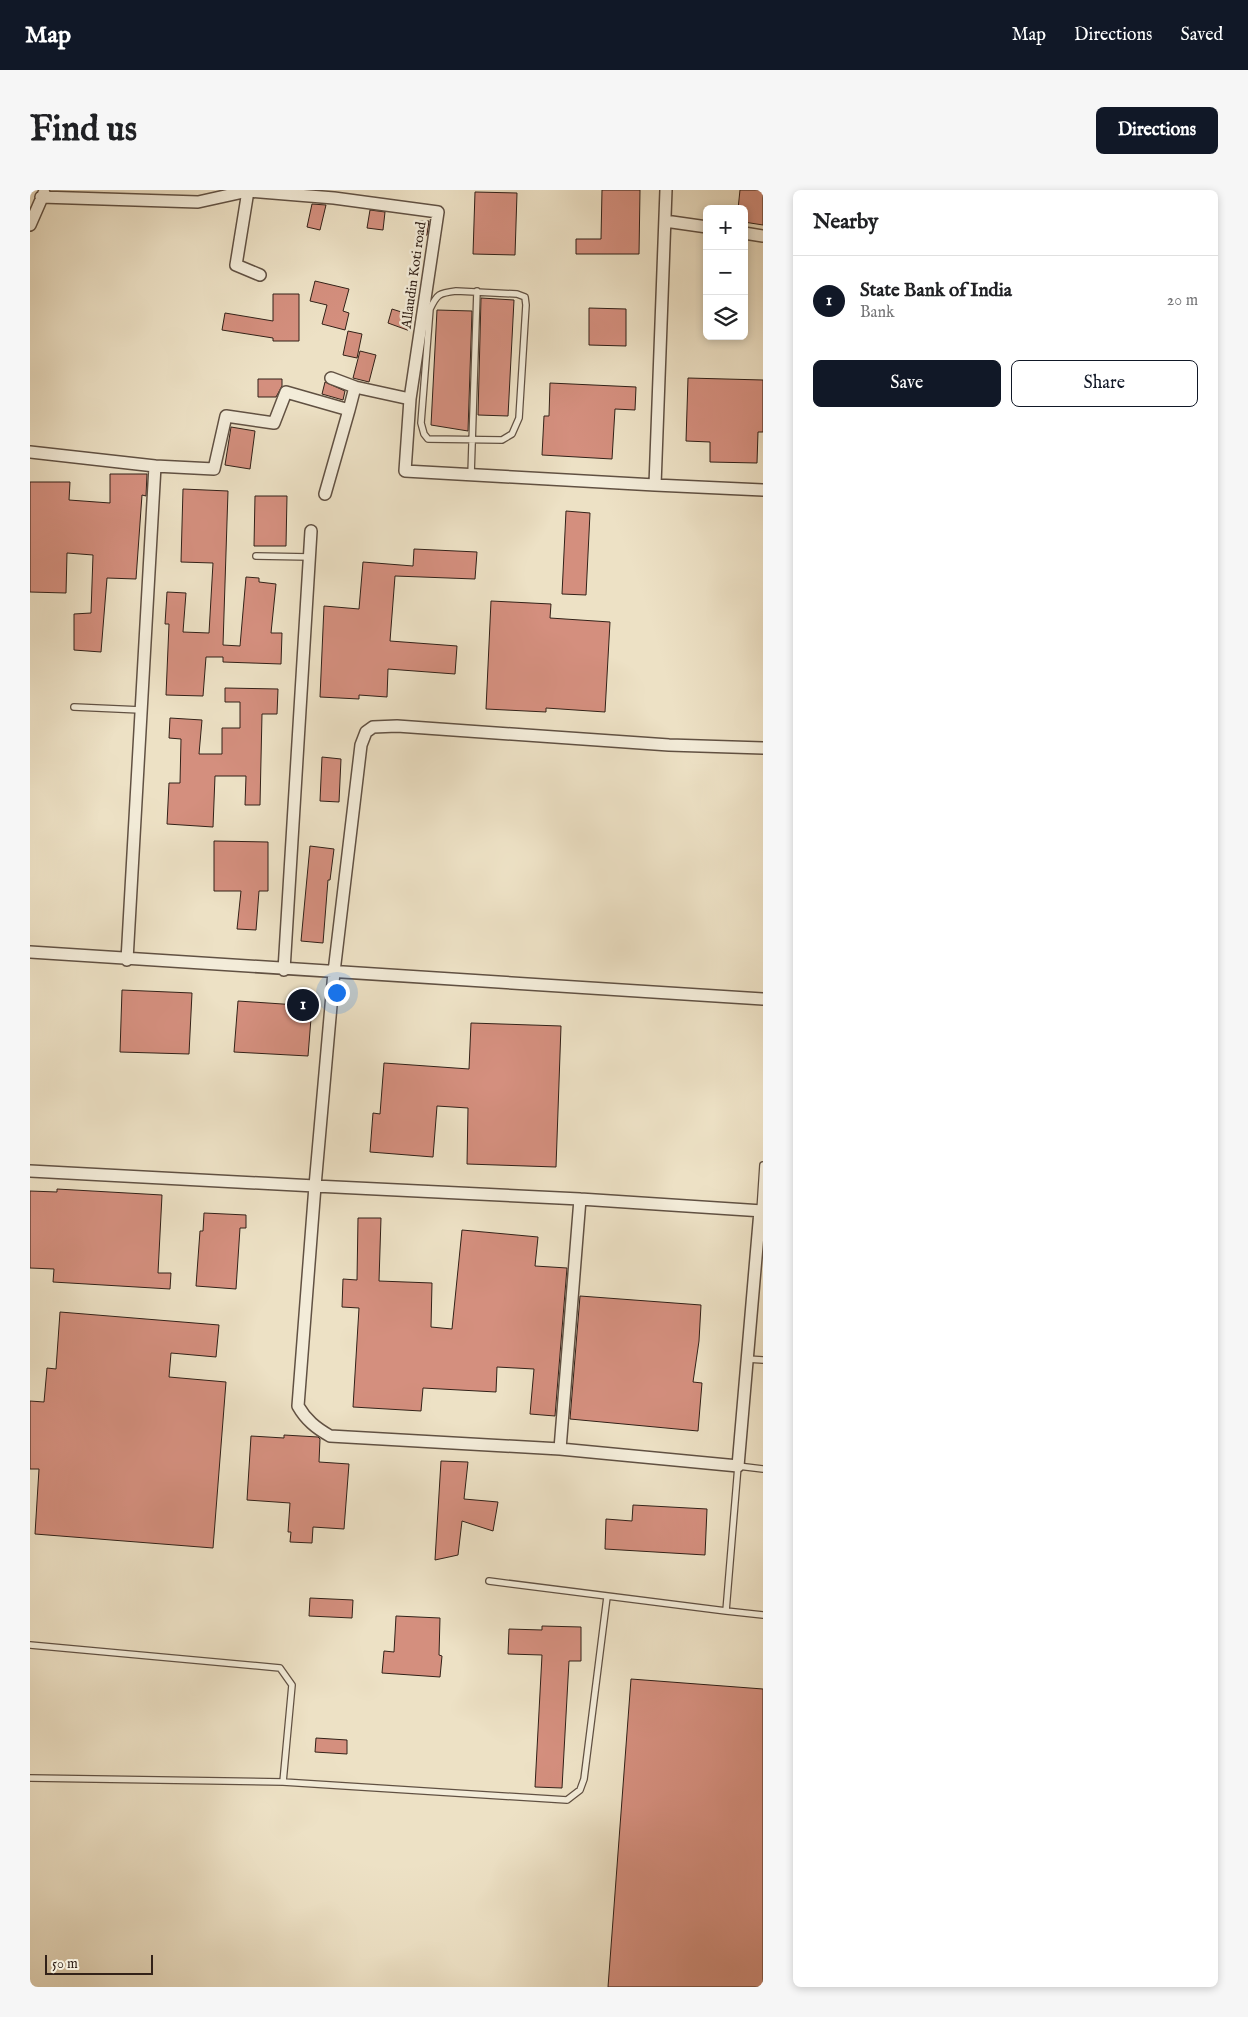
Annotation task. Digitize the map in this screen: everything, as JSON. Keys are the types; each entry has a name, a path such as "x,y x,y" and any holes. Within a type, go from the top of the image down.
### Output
{"street":[{"path":"656,485 666,190"},
{"path":"248,191 236,265 260,275"},
{"name":"Allaudin Koti road","path":"43,194 134,195 198,202 248,191 334,198 438,212 410,399 405,471 471,475"},
{"path":"30,225 43,194"},
{"path":"665,220 703,226"},
{"path":"748,234 763,236"},
{"path":"331,378 355,387 410,399"},
{"path":"325,494 355,387"},
{"path":"30,452 155,466 214,469 226,416 274,423 286,392 349,410"},
{"path":"127,960 155,466"},
{"path":"471,475 763,490"},
{"path":"284,970 311,531"},
{"path":"30,1170 315,1186 580,1199 761,1211 738,1466 560,1449 330,1436 315,1427 304,1417 298,1406 315,1186 334,972 361,745 366,732 373,728 397,726 669,745 763,748"},
{"path":"30,952 127,960 763,999"},
{"path":"560,1449 580,1199"}],"lane":[{"path":"471,475 477,291"},
{"path":"477,291 517,294 525,297 526,305 519,418 512,434 502,440 471,440 428,439 424,434 421,416 430,309 436,297 442,293 477,291"},
{"path":"256,556 310,557"},
{"path":"74,707 141,710"},
{"path":"761,1211 763,1165"},
{"path":"747,1359 763,1360"},
{"path":"726,1610 738,1466 763,1469"},
{"path":"489,1581 763,1615"},
{"path":"30,1778 283,1782 567,1800 580,1790 584,1779 607,1597"},
{"path":"30,1645 280,1668 292,1685 283,1782"}],"building":[{"path":"602,190 640,190 639,254 576,254 576,239 601,239"},
{"path":"740,190 763,190 763,225 748,223 748,205 738,205"},
{"path":"475,192 517,193 515,255 473,254"},
{"path":"312,204 326,205 320,230 307,227"},
{"path":"370,210 385,212 383,230 367,228"},
{"path":"419,221 429,221 427,235 418,235"},
{"path":"315,281 349,289 343,311 349,313 345,330 322,324 327,305 310,301"},
{"path":"273,294 299,294 299,341 273,341 273,338 222,330 225,313 273,321"},
{"path":"481,298 514,300 508,416 478,415"},
{"path":"589,308 626,309 626,346 589,345"},
{"path":"392,309 414,316 410,331 388,323"},
{"path":"437,310 472,311 468,431 431,425"},
{"path":"348,331 362,334 357,358 343,355"},
{"path":"360,351 376,355 369,382 353,378"},
{"path":"688,378 763,380 763,432 758,432 757,463 710,462 710,442 686,441"},
{"path":"258,379 282,379 282,386 276,397 258,397"},
{"path":"325,382 345,391 343,400 322,394"},
{"path":"550,383 636,387 635,410 615,409 612,459 542,455 544,416 549,416"},
{"path":"231,427 255,431 250,469 225,465"},
{"path":"110,474 147,474 146,496 142,495 136,579 107,578 101,652 74,650 74,614 91,613 93,555 67,553 66,593 30,592 30,482 70,482 69,500 110,503"},
{"path":"183,489 228,491 223,645 240,646 246,577 259,578 259,582 276,584 271,633 282,633 281,664 223,662 223,657 206,657 203,696 166,695 169,624 165,624 167,592 186,593 183,632 209,633 213,563 181,562"},
{"path":"255,496 287,496 286,546 254,546"},
{"path":"566,511 590,513 586,595 562,594"},
{"path":"414,549 477,552 475,579 395,576 390,641 457,646 455,674 388,669 387,697 359,695 359,699 320,697 324,606 359,609 363,562 413,566"},
{"path":"491,601 551,604 550,618 610,622 605,712 546,708 546,712 486,709"},
{"path":"225,688 278,689 277,714 262,714 260,805 245,805 246,776 215,776 213,827 167,824 169,783 180,783 181,739 169,738 170,718 202,720 199,754 222,754 222,728 240,728 240,702 225,702"},
{"path":"322,757 341,759 339,802 320,801"},
{"path":"214,841 268,842 268,891 259,891 256,930 237,929 241,891 214,891"},
{"path":"310,846 334,849 330,880 328,880 323,943 301,941"},
{"path":"122,990 192,993 189,1054 120,1052"},
{"path":"238,1001 312,1006 308,1056 234,1052"},
{"path":"471,1023 561,1026 556,1167 467,1164 468,1108 437,1106 433,1157 370,1152 373,1113 380,1114 384,1063 469,1069"},
{"path":"57,1189 162,1195 158,1273 171,1273 170,1289 53,1282 54,1269 30,1268 30,1191 57,1192"},
{"path":"204,1213 246,1215 246,1228 240,1228 236,1289 196,1286 200,1231 203,1231"},
{"path":"358,1218 381,1218 379,1281 432,1283 431,1327 452,1329 462,1230 538,1237 535,1266 567,1268 555,1416 530,1414 534,1369 497,1367 496,1392 423,1388 421,1411 353,1407 359,1308 342,1307 343,1279 357,1280"},
{"path":"580,1296 701,1305 699,1341 693,1382 702,1383 698,1431 570,1419"},
{"path":"60,1312 219,1325 216,1357 171,1353 169,1377 226,1382 213,1548 35,1534 39,1469 30,1469 30,1401 44,1402 47,1368 56,1369"},
{"path":"284,1435 318,1437 320,1439 319,1462 349,1464 344,1529 313,1527 312,1543 290,1542 291,1532 288,1532 290,1503 247,1500 251,1436 284,1438"},
{"path":"441,1461 468,1462 464,1499 498,1502 493,1531 462,1521 458,1555 435,1560"},
{"path":"633,1505 707,1509 705,1555 605,1549 606,1519 632,1521"},
{"path":"310,1598 353,1600 352,1618 309,1616"},
{"path":"396,1616 440,1618 439,1655 442,1656 440,1677 382,1673 384,1651 394,1652"},
{"path":"542,1626 581,1627 581,1661 569,1661 562,1788 535,1787 542,1655 508,1654 509,1629 542,1630"},
{"path":"631,1679 763,1689 763,1987 608,1987"},
{"path":"316,1738 347,1740 347,1754 315,1752"}],"place":[{"name":"State Bank of India","path":"303,1005"}]}
